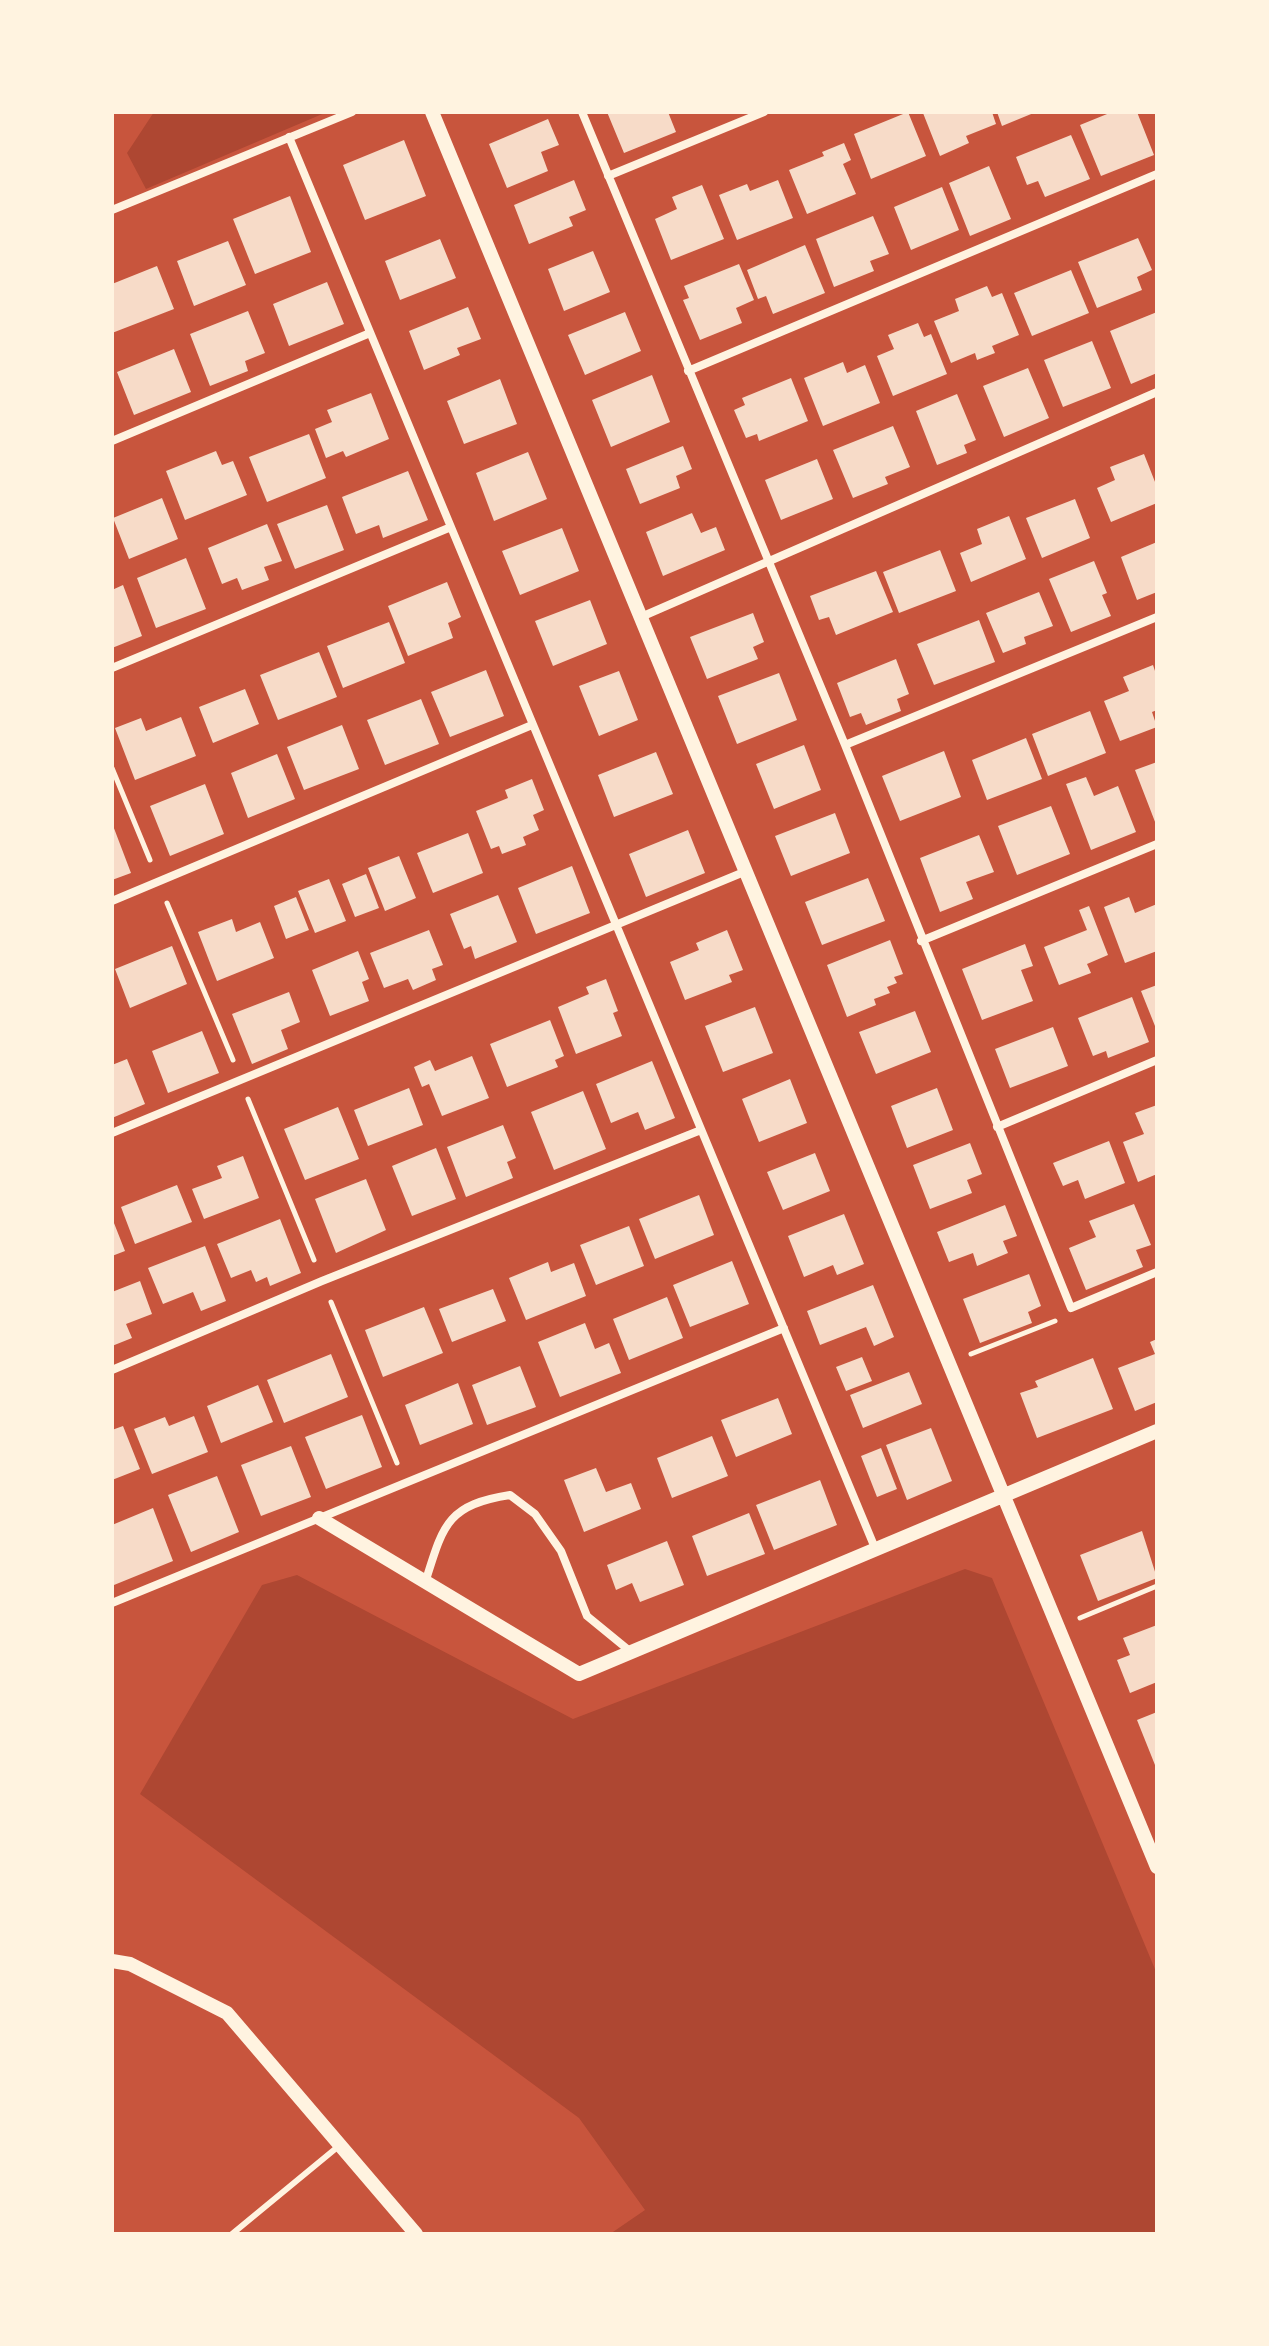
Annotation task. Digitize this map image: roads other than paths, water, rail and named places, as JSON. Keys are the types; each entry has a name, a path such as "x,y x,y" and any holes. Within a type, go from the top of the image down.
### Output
{"street":[{"path":"112,210 352,112"},
{"path":"432,112 1157,1867"},
{"path":"582,112 765,560 845,745 921,941 1071,1308 1157,1272"},
{"path":"608,176 764,112"},
{"path":"289,137 875,1548"},
{"path":"688,371 1157,174"},
{"path":"112,441 370,333"},
{"path":"641,617 765,560 1157,392"},
{"path":"112,668 451,527"},
{"path":"845,745 1157,617"},
{"path":"112,901 532,725"},
{"path":"921,941 1157,844"},
{"path":"112,1133 744,872"},
{"path":"997,1127 1157,1060"},
{"path":"112,1370 322,1281 701,1130"},
{"path":"112,1603 784,1328"},
{"path":"319,1518 579,1674 1157,1431"},
{"path":"425,1583 442,1529 474,1501 510,1495 535,1514 561,1551 587,1616 631,1652"},
{"path":"112,1961 130,1964 227,2013 416,2234"}],"lane":[{"path":"232,2234 340,2145"}]}
